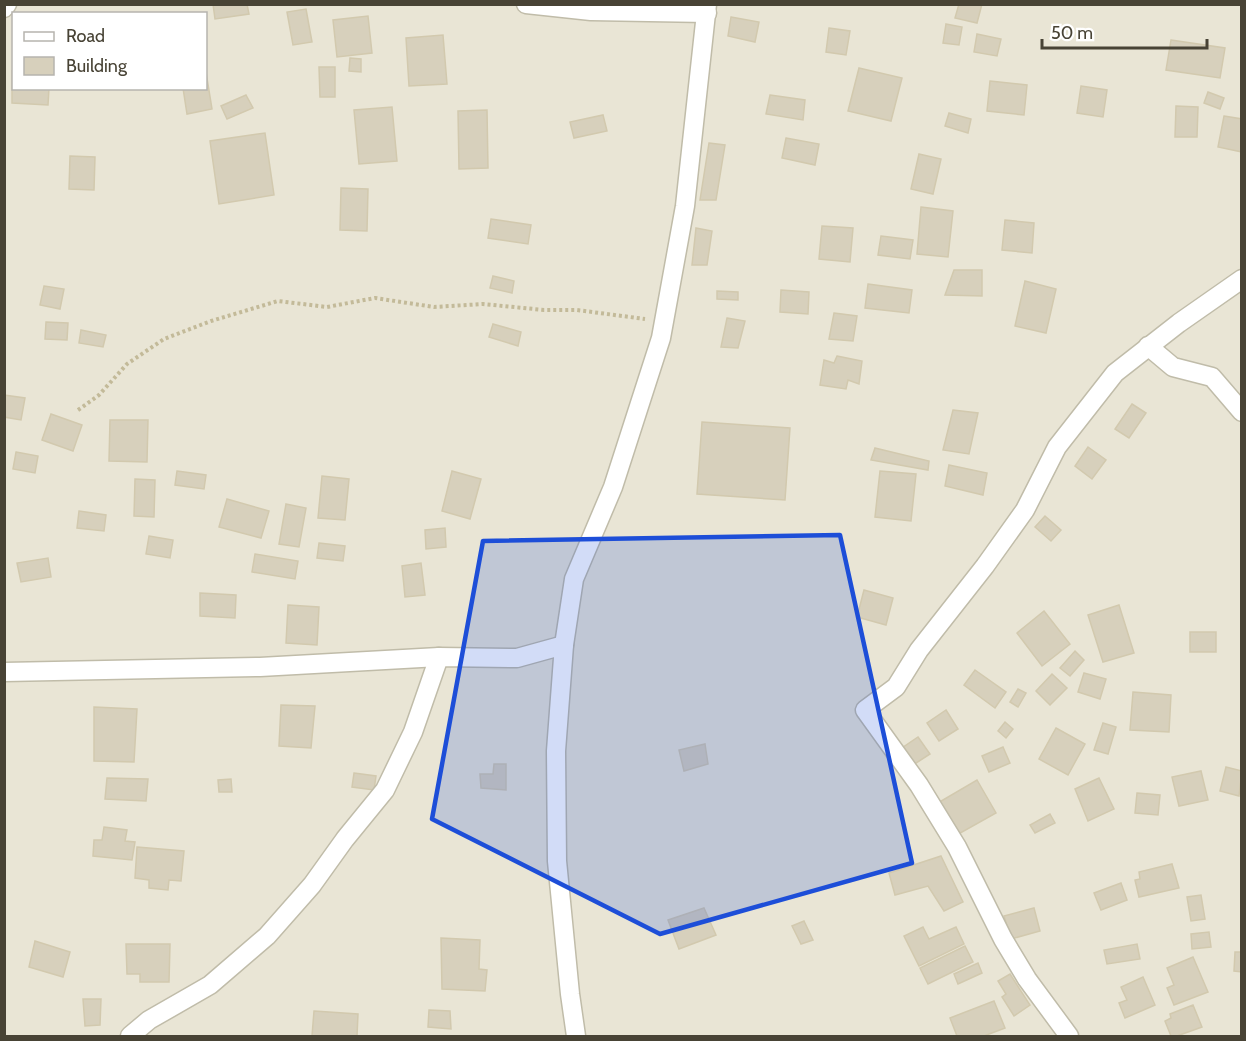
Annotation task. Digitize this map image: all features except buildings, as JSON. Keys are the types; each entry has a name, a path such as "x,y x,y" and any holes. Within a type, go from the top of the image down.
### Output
{"street":[{"path":"525,4 591,11 707,9 685,206 663,323 635,423 613,488 574,579 564,645 556,751 557,861 576,1036"},
{"path":"1069,1036 1027,979 1003,939 957,847 919,785 865,710 896,687 919,650 985,566 1025,510 1057,447 1115,373 1148,346 1242,279"},
{"path":"1148,346 1173,367 1212,377 1242,412"},
{"path":"4,672 260,667 439,657 517,658 564,645"},
{"path":"130,1036 149,1020 210,985 267,936 312,885 345,838 385,790 413,732 439,657"}],"path":[{"path":"78,410 99,395 127,364 164,339 212,321 278,302 327,307 375,298 434,308 483,304 544,310 578,310 631,315 663,323"}],"highlighted area":[{"path":"840,535 912,863 660,934 432,819 483,541"}],"shaded area":[{"path":"5,5 1241,5 1241,1036 5,1036"}]}
